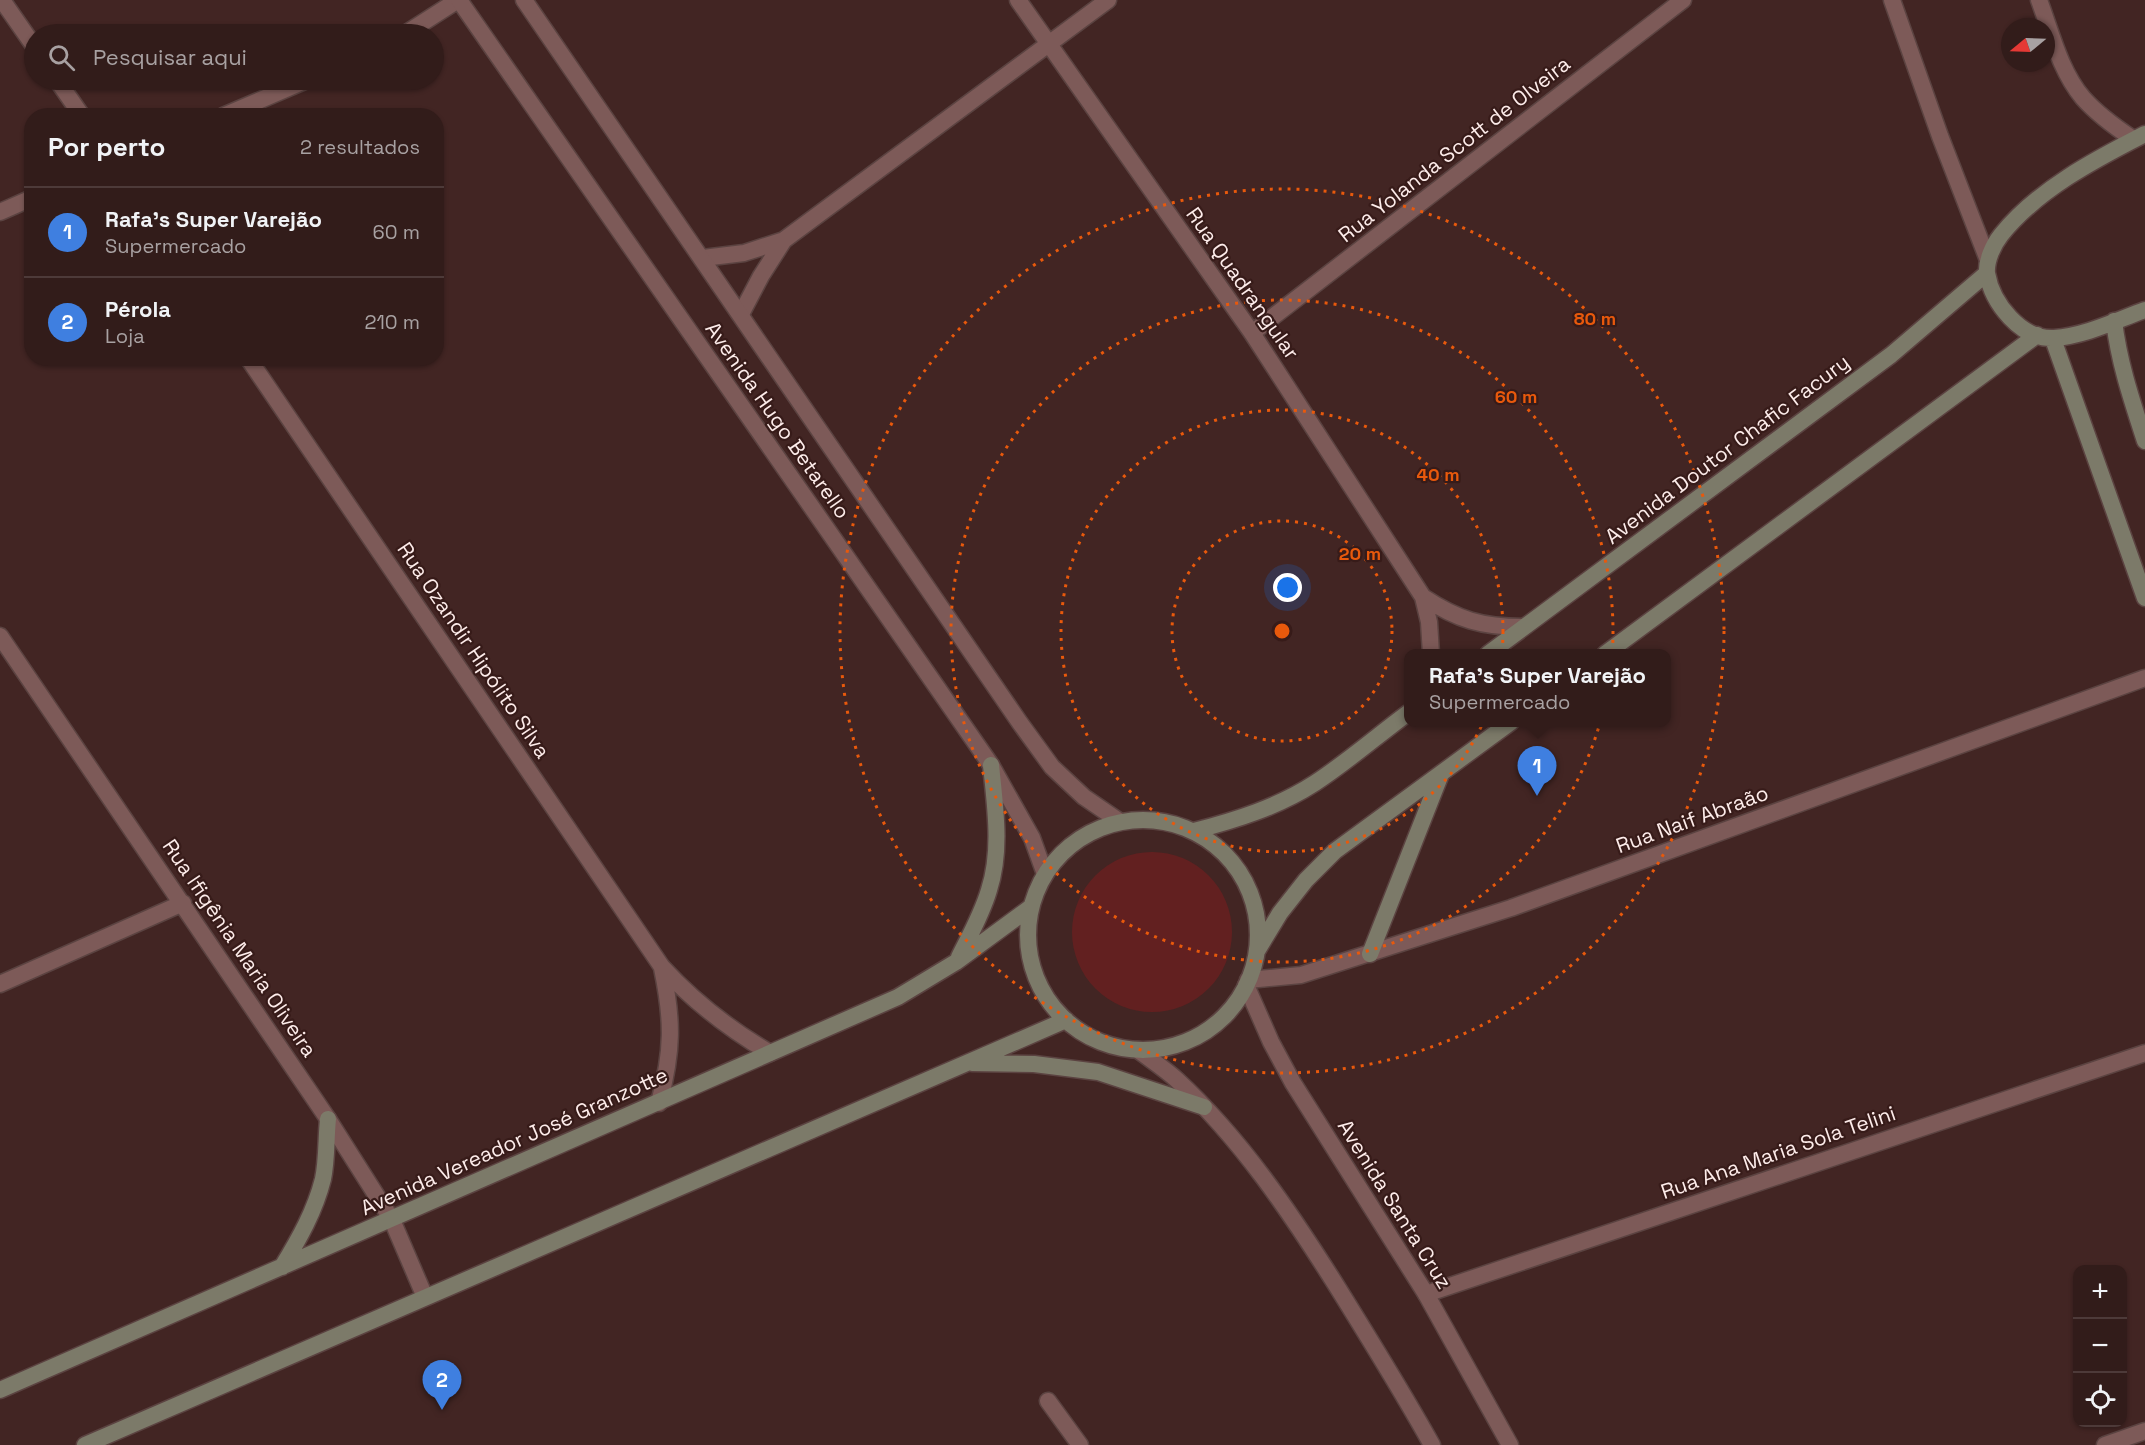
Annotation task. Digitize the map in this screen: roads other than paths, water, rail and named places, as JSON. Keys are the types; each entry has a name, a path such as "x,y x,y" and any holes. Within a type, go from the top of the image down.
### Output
{"main road":[{"name":"Avenida Doutor Chafic Facury","path":"1494,649 1891,355 1988,266 2000,237 2022,213 2055,186 2139,137"},
{"path":"1988,266 2002,309 2018,326 2045,337 2079,333 2145,310"},
{"path":"2114,321 2123,375 2145,441"},
{"path":"2045,337 2145,598"},
{"path":"1612,649 2045,337"},
{"path":"1194,831 1246,817 1283,801 1315,783 1404,716"},
{"path":"1257,952 1256,916 1245,882 1224,852 1194,831 1171,823 1145,819 1119,821 1097,828 1077,840 1059,855 1036,890 1031,906 1028,937 1033,968 1046,996 1066,1020 1087,1035 1112,1046 1138,1050 1164,1048 1189,1040 1213,1027 1231,1008 1247,983 1257,952 1280,913 1306,880 1335,851 1506,727"},
{"path":"956,962 976,924 990,888 997,842 991,765"},
{"path":"1370,954 1441,774"},
{"name":"Avenida Vereador José Granzotte","path":"0,1390 898,997 956,962 1031,906"},
{"path":"85,1445 1066,1020"},
{"path":"965,1063 1034,1064 1098,1072 1204,1107"},
{"path":"282,1267 312,1212 323,1177 328,1119"}],"street":[{"path":"2,0 24,32"},
{"path":"421,24 458,0"},
{"name":"Avenida Hugo Betarello","path":"458,0 991,765 1032,838 1045,874"},
{"name":"Avenida Hugo Betarello","path":"524,0 1052,767 1084,797 1119,821"},
{"name":"Rua Quadrangular","path":"1018,0 1252,333 1423,597 1429,622 1431,649"},
{"path":"703,258 744,253 784,240 1108,0"},
{"name":"Rua Yolanda Scott de Olveira","path":"1252,333 1683,0"},
{"path":"1892,0 1988,266"},
{"path":"2039,0 2065,70 2082,97 2106,121 2139,137"},
{"path":"64,90 76,108"},
{"path":"242,108 284,90"},
{"path":"0,212 24,202"},
{"path":"741,314 760,276 784,240"},
{"name":"Rua Ozandir Hipólito Silva","path":"253,366 662,967 712,1015 770,1053"},
{"name":"Rua Quadrangular","path":"1423,597 1445,612 1470,622 1496,627 1523,627"},
{"name":"Rua Ifigênia Maria Oliveira","path":"0,636 328,1119 392,1220 425,1297"},
{"name":"Rua Naif Abraão","path":"1247,983 1301,975 1511,908 2145,678"},
{"path":"0,984 183,903"},
{"name":"Rua Ozandir Hipólito Silva","path":"658,1103 668,1070 671,1035 669,1001 662,967"},
{"name":"Avenida Santa Cruz","path":"1247,983 1271,1042 1293,1083 1426,1294 1510,1445"},
{"path":"1138,1050 1175,1078 1250,1159 1297,1224 1392,1373 1432,1445"},
{"name":"Rua Ana Maria Sola Telini","path":"1426,1294 2145,1053"},
{"path":"1047,1401 1080,1445"},
{"path":"2105,1445 2145,1431"}],"place":[{"name":"Rafa's Super Varejão","path":"1537,796"},
{"name":"Pérola","path":"442,1410"}]}
